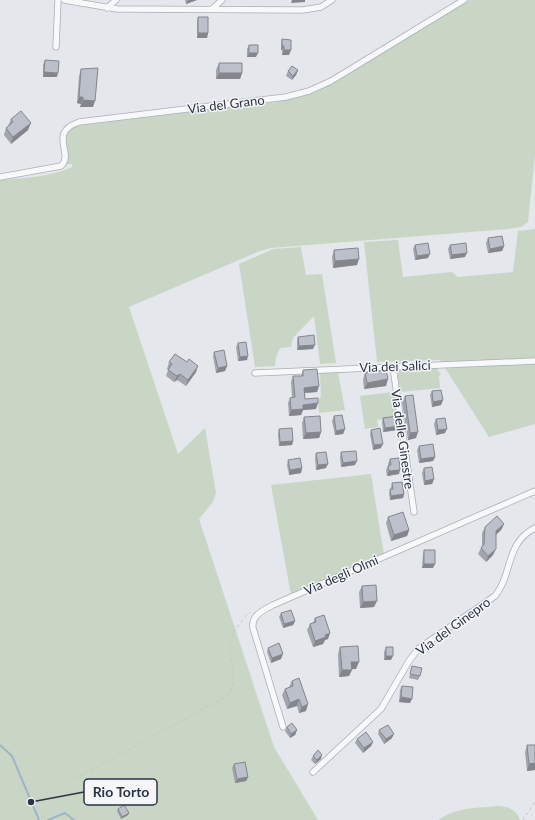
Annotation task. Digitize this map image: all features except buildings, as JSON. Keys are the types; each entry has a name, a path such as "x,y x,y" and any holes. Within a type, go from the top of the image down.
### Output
{"street":[{"path":"56,47 58,0"},
{"path":"64,0 108,8 308,10 321,7 332,0"},
{"path":"108,8 116,0"},
{"path":"212,9 222,0"},
{"name":"Via del Grano","path":"0,177 61,166 65,159 62,139 63,133 69,126 79,122 286,97 317,88 464,0"},
{"name":"Via dei Salici","path":"255,373 535,360"},
{"name":"Via delle Ginestre","path":"393,366 414,512"},
{"name":"Via degli Olmi","path":"283,727 253,628 253,621 258,614 273,605 535,491"},
{"name":"Via del Ginepro","path":"313,772 381,710 409,661 418,649 495,596 502,585 516,544 524,535 535,528"}],"path":[{"path":"74,779 224,698 229,692 234,678 230,654 230,643 242,622 253,611"},
{"path":"523,820 535,802"}],"green space":[{"path":"469,0 535,0 535,155 528,222 521,227 508,229 271,248 260,251 129,307 178,454 205,428 216,493 213,502 199,519 274,747 318,820 0,820 0,180 46,175 72,167 72,164 66,164 62,152 61,142 65,133 76,126 277,102 312,93 359,67"},
{"path":"535,229 535,424 489,437 440,360 377,362 364,242 398,240 403,277 452,272 458,277 513,272 518,231"},
{"path":"301,247 306,275 322,274 336,363 320,364 314,316 293,338 291,347 280,348 276,357 275,366 255,367 239,264 273,249"},
{"path":"436,367 441,375 439,376 440,388 400,392 397,369"},
{"path":"320,372 338,372 345,410 319,413 318,401 321,396"},
{"path":"393,392 396,417 377,420 378,427 365,429 360,396"},
{"path":"371,474 384,555 291,595 271,485"},
{"path":"499,806 515,811 520,820 438,820 460,810"}],"waterway":[{"path":"0,745 12,756 39,820"},
{"path":"48,820 65,813 74,820"}],"place":[{"name":"Rio Torto","path":"31,802"}]}
